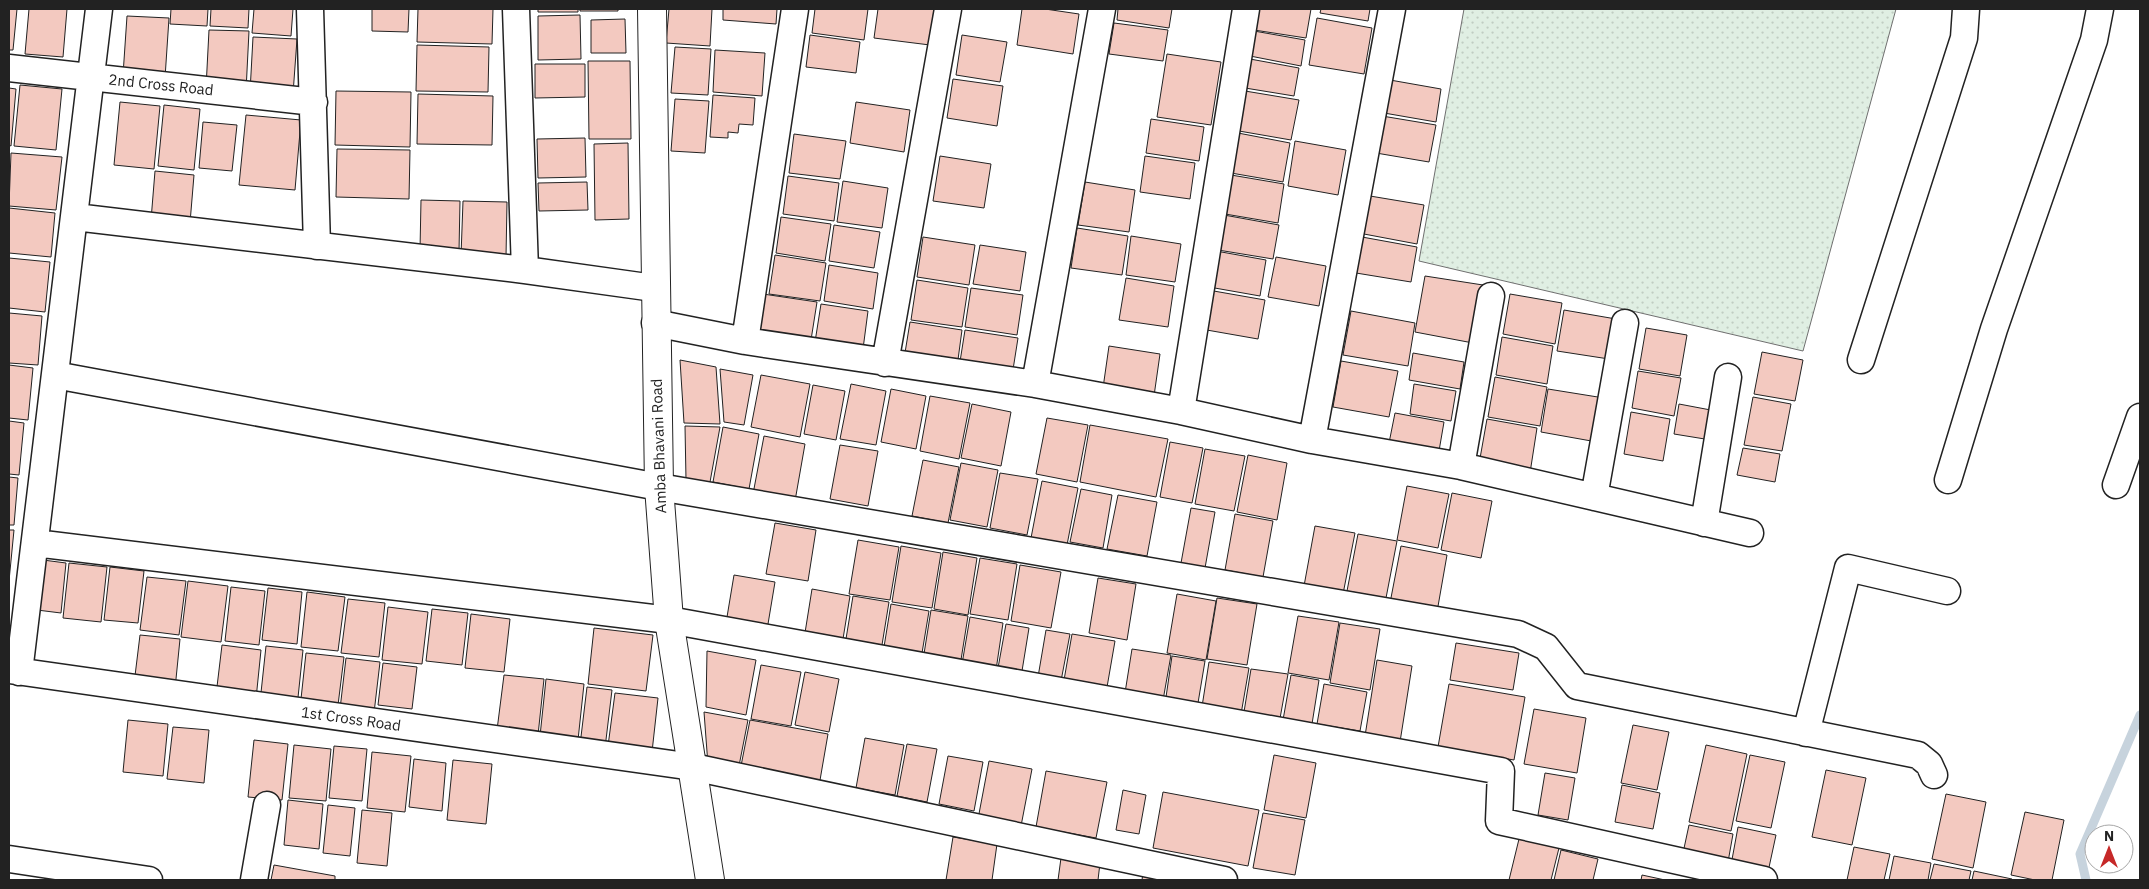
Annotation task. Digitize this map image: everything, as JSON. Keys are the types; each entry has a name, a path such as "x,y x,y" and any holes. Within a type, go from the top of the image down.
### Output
{"street":[{"path":"14,671 35,543 99,9"},
{"path":"310,9 317,246"},
{"path":"516,9 525,270"},
{"name":"Amba Bhavani Road","path":"652,9 654,288 659,487 669,620 710,880"},
{"path":"745,341 795,9"},
{"path":"885,363 948,9"},
{"path":"1035,384 1102,9"},
{"path":"1181,411 1246,9"},
{"path":"1312,440 1392,9"},
{"path":"1861,360 1964,38 1966,9"},
{"path":"1948,480 1994,329 2094,40 2100,9"},
{"name":"2nd Cross Road","path":"9,68 314,102"},
{"path":"75,217 525,270 654,288"},
{"path":"1461,466 1491,296"},
{"path":"655,323 745,341 1035,384 1181,411 1312,440 1461,466 1750,533"},
{"path":"1594,496 1625,323"},
{"path":"55,374 659,487 1518,634 1546,647 1577,686 1918,755 1929,764 1934,775"},
{"path":"1704,522 1728,377"},
{"path":"2116,485 2140,417"},
{"path":"35,543 669,620 1501,771 1500,822 1764,880"},
{"path":"1806,733 1848,568 1947,591"},
{"name":"1st Cross Road","path":"14,671 693,767 1224,880"},
{"path":"254,880 267,805"},
{"path":"9,859 149,880"}],"green space":[{"path":"1464,9 1896,9 1803,351 1419,261"}],"building":[{"path":"9,9 17,9 13,50 9,50"},
{"path":"29,9 67,9 63,57 25,54"},
{"path":"171,9 208,9 207,26 170,24"},
{"path":"211,9 249,9 248,28 210,26"},
{"path":"254,9 293,9 291,36 252,33"},
{"path":"372,9 409,9 408,32 372,31"},
{"path":"418,9 493,9 492,44 417,42"},
{"path":"538,9 578,9 578,12 538,12"},
{"path":"580,9 618,9 618,11 580,11"},
{"path":"669,9 712,9 710,46 666,43"},
{"path":"723,9 777,9 776,24 723,20"},
{"path":"815,9 868,9 864,40 812,33"},
{"path":"878,9 934,9 930,45 874,38"},
{"path":"1022,9 1045,9 1079,14 1073,54 1017,45"},
{"path":"1118,9 1172,9 1169,28 1117,20"},
{"path":"1258,9 1311,9 1306,38 1254,30"},
{"path":"1321,9 1370,9 1368,21 1320,13"},
{"path":"580,15 581,59 538,60 538,16"},
{"path":"127,16 169,18 165,78 123,75"},
{"path":"1317,18 1372,28 1364,74 1309,65"},
{"path":"625,19 626,53 591,53 591,20"},
{"path":"1114,23 1168,30 1163,61 1109,54"},
{"path":"209,30 249,31 246,91 206,88"},
{"path":"1254,31 1305,40 1301,66 1250,56"},
{"path":"810,35 860,42 856,73 806,67"},
{"path":"962,35 1007,42 1000,82 956,75"},
{"path":"253,37 297,39 293,94 250,92"},
{"path":"417,45 489,47 488,92 416,91"},
{"path":"675,47 711,49 708,95 671,93"},
{"path":"715,50 765,53 762,96 713,92"},
{"path":"1167,54 1221,62 1211,125 1157,117"},
{"path":"1250,59 1299,68 1294,96 1245,88"},
{"path":"588,61 630,61 631,139 589,139"},
{"path":"535,64 585,64 585,97 535,98"},
{"path":"953,79 1003,86 997,126 947,118"},
{"path":"1390,80 1441,89 1436,122 1384,113"},
{"path":"20,85 62,89 56,150 14,146"},
{"path":"9,88 16,89 11,146 9,145"},
{"path":"336,91 411,92 410,147 335,145"},
{"path":"1245,91 1299,100 1291,140 1239,131"},
{"path":"418,94 493,96 492,145 417,144"},
{"path":"713,95 755,98 753,125 739,124 738,133 728,132 728,138 710,137"},
{"path":"675,99 709,101 705,153 671,151"},
{"path":"120,102 160,106 154,169 114,165"},
{"path":"856,102 910,110 904,152 850,143"},
{"path":"164,105 200,109 194,170 158,166"},
{"path":"246,115 301,120 295,190 239,185"},
{"path":"1382,116 1436,125 1429,162 1376,153"},
{"path":"1151,119 1204,127 1199,161 1146,153"},
{"path":"203,122 237,125 232,171 199,168"},
{"path":"1238,133 1290,143 1283,182 1231,173"},
{"path":"794,134 846,141 840,179 789,173"},
{"path":"585,138 586,177 538,178 537,139"},
{"path":"1295,141 1346,150 1338,195 1288,186"},
{"path":"628,143 629,219 595,220 594,144"},
{"path":"337,149 410,150 409,199 336,197"},
{"path":"11,153 62,157 56,210 9,206"},
{"path":"940,156 991,164 984,208 933,201"},
{"path":"1145,156 1195,163 1190,199 1140,192"},
{"path":"155,171 194,175 190,223 151,220"},
{"path":"1231,175 1284,184 1278,223 1225,214"},
{"path":"788,176 839,183 834,221 783,214"},
{"path":"843,181 888,188 882,228 837,222"},
{"path":"587,182 588,210 539,211 538,183"},
{"path":"1085,182 1135,190 1129,232 1078,225"},
{"path":"1370,196 1424,205 1417,244 1364,234"},
{"path":"421,200 460,201 459,251 420,250"},
{"path":"463,201 507,202 506,257 461,256"},
{"path":"9,208 55,213 51,257 9,253"},
{"path":"1224,215 1279,225 1273,259 1218,250"},
{"path":"781,217 831,224 825,261 776,253"},
{"path":"834,225 880,232 874,268 829,261"},
{"path":"1077,228 1128,236 1122,275 1071,268"},
{"path":"1131,236 1181,244 1175,282 1126,275"},
{"path":"923,237 975,245 969,285 917,277"},
{"path":"1362,237 1417,247 1411,282 1356,273"},
{"path":"980,245 1026,252 1020,291 973,284"},
{"path":"1216,251 1266,260 1260,296 1209,287"},
{"path":"775,255 826,263 820,301 769,294"},
{"path":"1276,257 1326,266 1319,306 1268,297"},
{"path":"9,258 50,262 45,312 9,308"},
{"path":"829,265 878,273 873,309 824,301"},
{"path":"1425,276 1483,285 1473,343 1415,332"},
{"path":"1126,278 1174,286 1168,327 1119,320"},
{"path":"917,280 968,288 962,327 911,320"},
{"path":"971,288 1023,295 1017,335 965,327"},
{"path":"1208,290 1265,300 1258,339 1201,329"},
{"path":"763,294 817,302 811,340 757,332"},
{"path":"1510,294 1562,303 1555,344 1503,334"},
{"path":"821,304 868,311 863,349 815,342"},
{"path":"1564,310 1616,319 1609,359 1557,351"},
{"path":"1351,311 1415,323 1408,366 1343,355"},
{"path":"9,313 42,316 38,365 9,363"},
{"path":"910,322 962,330 957,367 904,359"},
{"path":"1646,328 1687,335 1680,376 1639,369"},
{"path":"965,330 1018,338 1012,376 959,368"},
{"path":"1502,337 1553,346 1547,384 1496,375"},
{"path":"1109,346 1160,354 1154,396 1103,388"},
{"path":"1762,352 1803,360 1795,401 1754,394"},
{"path":"1413,353 1464,362 1460,389 1409,380"},
{"path":"680,360 716,367 720,424 684,423"},
{"path":"1341,361 1398,371 1389,417 1333,407"},
{"path":"9,365 33,368 28,420 9,418"},
{"path":"720,369 753,375 744,425 724,422"},
{"path":"1638,371 1681,378 1674,416 1632,408"},
{"path":"761,375 810,384 800,437 751,427"},
{"path":"1495,377 1547,387 1540,426 1488,417"},
{"path":"851,384 886,391 876,445 840,439"},
{"path":"1414,384 1456,391 1451,421 1410,414"},
{"path":"813,385 845,391 836,440 804,434"},
{"path":"891,389 926,396 916,449 881,442"},
{"path":"1548,389 1604,398 1597,442 1541,432"},
{"path":"930,396 970,403 959,459 920,451"},
{"path":"1753,397 1791,404 1782,451 1744,445"},
{"path":"972,404 1011,412 1001,466 961,458"},
{"path":"1679,404 1716,411 1711,440 1674,434"},
{"path":"1631,412 1670,419 1663,461 1624,454"},
{"path":"1395,413 1444,422 1439,451 1389,443"},
{"path":"1047,418 1088,425 1077,482 1036,474"},
{"path":"1487,419 1537,428 1530,473 1479,464"},
{"path":"9,421 24,423 19,475 9,474"},
{"path":"1090,425 1168,439 1156,497 1080,482"},
{"path":"685,426 720,427 710,482 686,480"},
{"path":"723,427 759,434 749,489 713,482"},
{"path":"764,436 805,444 795,501 753,494"},
{"path":"1170,442 1203,448 1192,503 1160,497"},
{"path":"840,445 878,451 868,506 830,499"},
{"path":"1743,448 1780,454 1775,482 1737,475"},
{"path":"1205,449 1245,456 1234,511 1195,504"},
{"path":"1248,455 1287,463 1277,520 1237,512"},
{"path":"923,460 959,467 948,523 912,516"},
{"path":"961,463 998,470 987,527 950,520"},
{"path":"1000,473 1038,479 1027,535 990,528"},
{"path":"9,477 18,478 14,525 9,525"},
{"path":"1042,481 1078,488 1067,545 1031,538"},
{"path":"1407,486 1449,494 1438,548 1397,540"},
{"path":"1081,489 1112,495 1103,548 1070,542"},
{"path":"1452,493 1492,501 1481,558 1441,550"},
{"path":"1118,495 1157,502 1147,556 1107,549"},
{"path":"1191,508 1215,512 1205,568 1181,563"},
{"path":"1235,514 1273,521 1263,577 1225,570"},
{"path":"775,523 816,530 808,581 766,574"},
{"path":"1315,526 1355,533 1343,594 1304,586"},
{"path":"9,530 14,530 9,581"},
{"path":"1358,534 1397,541 1386,598 1347,591"},
{"path":"858,540 899,547 890,600 849,594"},
{"path":"901,546 941,553 932,608 892,602"},
{"path":"1401,546 1447,555 1437,612 1390,603"},
{"path":"943,552 977,558 968,615 934,609"},
{"path":"980,558 1017,564 1008,620 970,614"},
{"path":"43,560 66,563 61,613 37,610"},
{"path":"69,563 107,567 101,622 63,618"},
{"path":"1020,565 1061,572 1051,628 1011,621"},
{"path":"110,567 144,571 138,623 104,620"},
{"path":"734,575 775,582 767,630 726,623"},
{"path":"147,577 186,581 179,635 140,630"},
{"path":"1098,578 1136,584 1127,640 1089,633"},
{"path":"188,581 228,586 221,642 181,637"},
{"path":"231,587 265,591 259,645 225,641"},
{"path":"268,588 302,592 297,644 262,640"},
{"path":"812,589 850,596 842,645 804,639"},
{"path":"307,592 345,597 338,651 301,647"},
{"path":"1177,594 1216,601 1206,660 1167,653"},
{"path":"853,596 889,602 881,651 845,645"},
{"path":"1217,598 1257,604 1247,665 1207,659"},
{"path":"348,599 385,603 379,657 341,653"},
{"path":"891,604 929,611 921,659 883,653"},
{"path":"388,607 428,612 422,664 382,660"},
{"path":"432,609 468,613 462,665 426,661"},
{"path":"931,610 968,616 960,666 923,660"},
{"path":"471,614 510,619 504,672 465,668"},
{"path":"1298,616 1339,622 1329,680 1288,673"},
{"path":"970,617 1003,623 996,670 962,664"},
{"path":"1340,623 1380,629 1370,690 1330,683"},
{"path":"1006,624 1029,628 1022,671 998,668"},
{"path":"594,628 653,635 646,691 588,684"},
{"path":"1046,630 1070,634 1061,681 1038,677"},
{"path":"1072,634 1115,641 1106,693 1063,686"},
{"path":"140,635 180,639 175,689 134,684"},
{"path":"1456,643 1519,653 1513,690 1450,680"},
{"path":"222,645 261,650 256,699 216,695"},
{"path":"266,646 303,650 297,707 260,702"},
{"path":"1132,649 1171,655 1162,706 1124,699"},
{"path":"707,651 756,660 746,715 706,707"},
{"path":"306,653 344,657 337,713 300,708"},
{"path":"1172,656 1205,661 1197,709 1165,704"},
{"path":"346,658 380,662 374,713 340,709"},
{"path":"1377,660 1412,666 1400,742 1365,736"},
{"path":"1209,662 1249,668 1240,720 1201,713"},
{"path":"383,663 417,667 412,709 378,705"},
{"path":"761,665 801,672 791,726 751,719"},
{"path":"1251,669 1288,674 1279,724 1243,718"},
{"path":"805,672 839,679 829,732 795,725"},
{"path":"504,675 544,679 538,735 497,730"},
{"path":"1291,675 1319,680 1312,724 1283,720"},
{"path":"546,679 584,684 578,740 540,736"},
{"path":"1324,684 1367,692 1360,731 1317,724"},
{"path":"1449,684 1525,697 1514,760 1438,747"},
{"path":"587,687 612,690 605,748 580,745"},
{"path":"615,693 658,698 652,752 608,746"},
{"path":"1534,709 1586,718 1577,773 1524,764"},
{"path":"704,712 748,720 738,771 708,765"},
{"path":"128,720 168,724 163,776 123,772"},
{"path":"750,720 828,734 819,786 740,771"},
{"path":"1633,725 1669,732 1657,790 1621,783"},
{"path":"173,727 209,730 204,783 167,779"},
{"path":"865,738 904,745 895,795 856,788"},
{"path":"254,740 288,744 282,800 248,797"},
{"path":"907,744 937,749 927,802 897,796"},
{"path":"294,745 331,749 326,801 289,798"},
{"path":"1706,745 1747,754 1731,831 1689,822"},
{"path":"334,746 367,749 362,801 329,798"},
{"path":"372,752 411,756 405,812 367,808"},
{"path":"1274,755 1316,763 1306,818 1264,810"},
{"path":"1750,755 1785,762 1771,828 1736,821"},
{"path":"948,756 983,762 974,811 939,804"},
{"path":"414,759 446,763 442,811 409,807"},
{"path":"453,760 492,764 486,824 447,820"},
{"path":"989,761 1032,769 1021,826 978,819"},
{"path":"1826,770 1866,778 1852,845 1812,837"},
{"path":"1046,771 1107,782 1096,838 1036,827"},
{"path":"1545,773 1575,778 1568,820 1538,815"},
{"path":"1622,785 1660,793 1653,829 1615,822"},
{"path":"1123,790 1146,795 1139,834 1116,830"},
{"path":"1163,792 1259,810 1248,866 1153,848"},
{"path":"1946,794 1986,802 1973,868 1932,859"},
{"path":"288,800 323,804 319,849 284,845"},
{"path":"328,805 355,808 350,856 323,853"},
{"path":"362,810 392,813 387,866 357,863"},
{"path":"2025,812 2064,820 2052,880 2035,880 2011,875"},
{"path":"1263,813 1305,820 1295,875 1253,868"},
{"path":"1689,825 1733,834 1728,862 1683,853"},
{"path":"1738,827 1776,835 1768,872 1731,865"},
{"path":"953,837 997,844 992,880 946,880"},
{"path":"1519,839 1559,848 1551,880 1509,880"},
{"path":"1854,847 1890,854 1884,880 1847,880"},
{"path":"1561,850 1598,859 1593,880 1554,880"},
{"path":"1894,856 1931,863 1928,880 1889,880"},
{"path":"1061,858 1100,863 1098,880 1058,880"},
{"path":"1934,864 1971,871 1969,880 1930,880"},
{"path":"274,865 335,876 335,880 271,880"},
{"path":"1974,871 2012,879 1972,880"},
{"path":"1143,873 1196,880 1142,880"},
{"path":"1642,875 1665,880 1641,880"}],"waterway":[{"path":"2086,880 2080,854 2140,715"}]}
